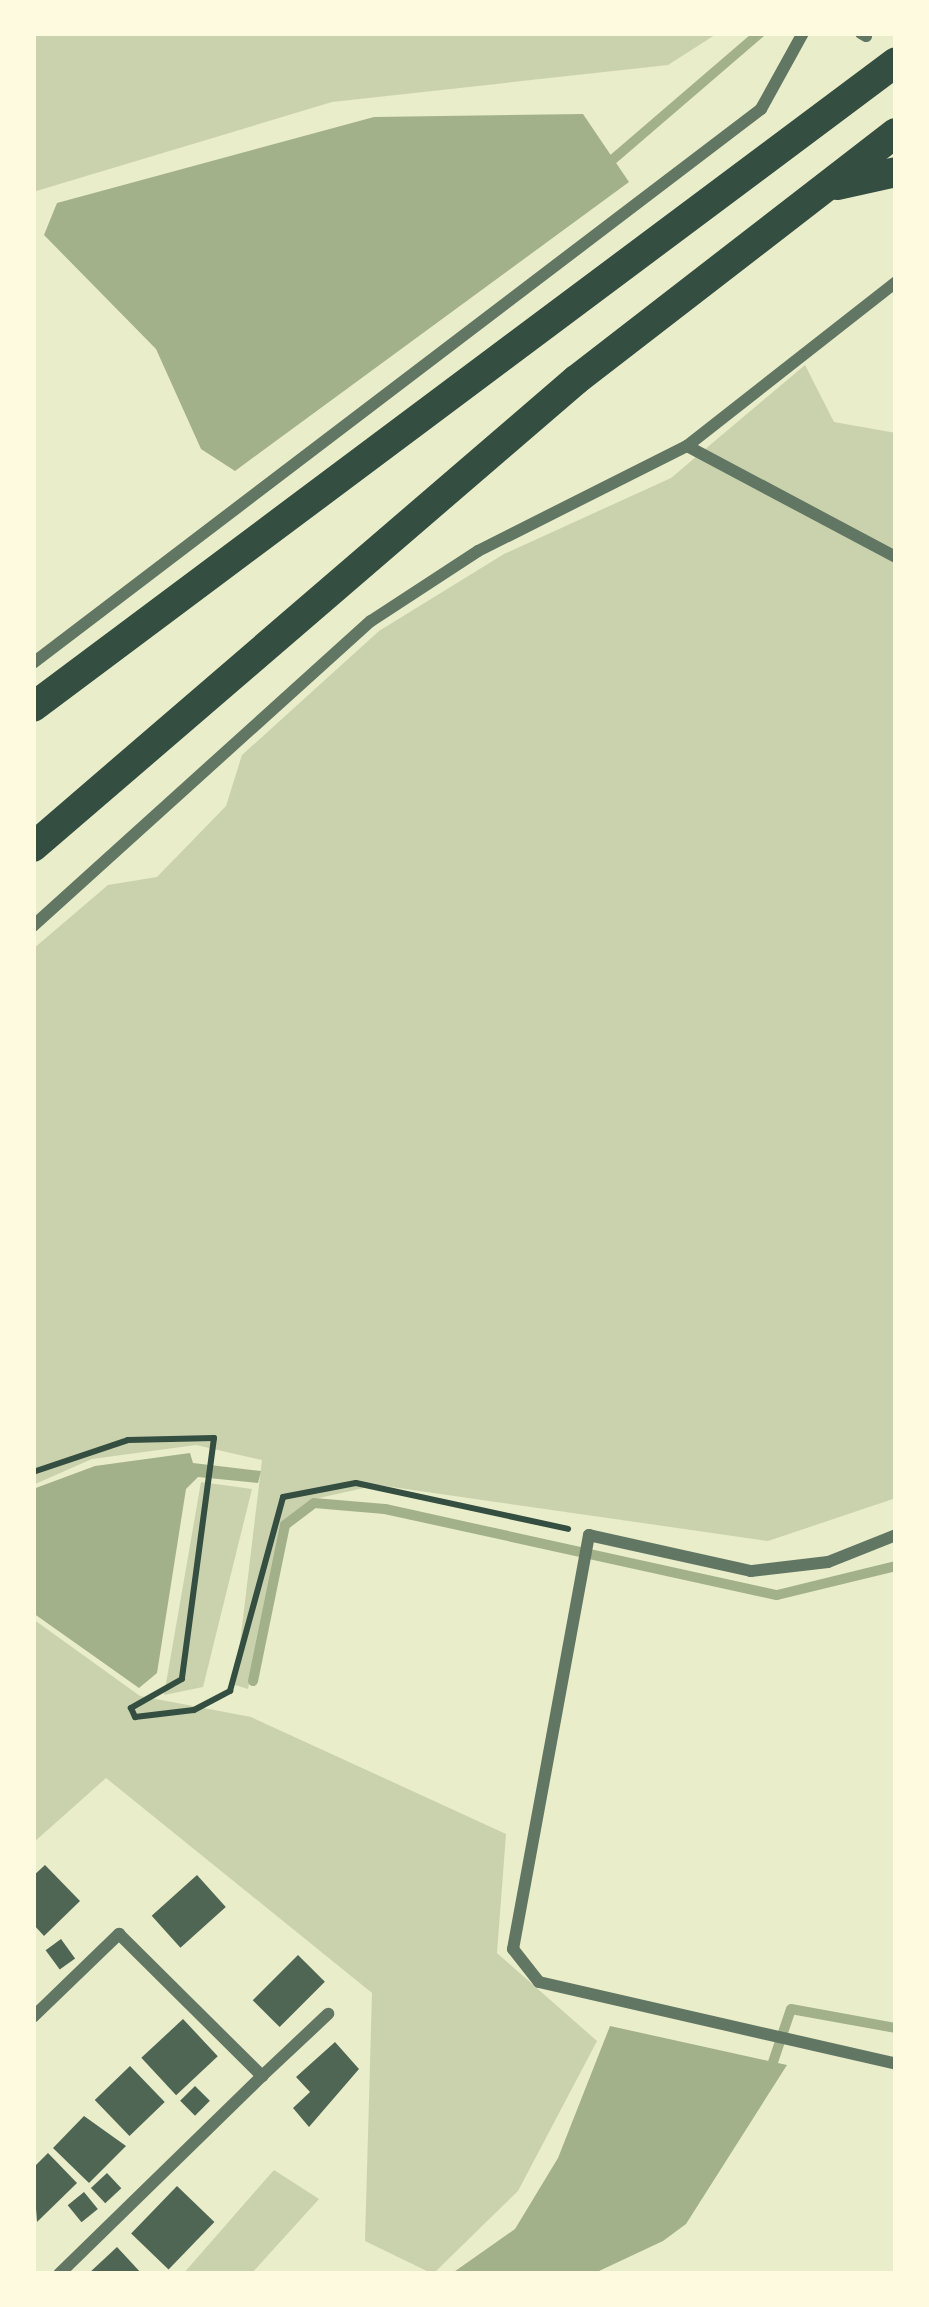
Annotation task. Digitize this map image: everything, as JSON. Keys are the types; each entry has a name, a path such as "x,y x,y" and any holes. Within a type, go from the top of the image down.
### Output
{"highway":[{"path":"33,707 896,62"},
{"path":"33,847 575,380 896,133"},
{"path":"825,188 896,172"}],"street":[{"path":"33,663 761,109 803,33"},
{"path":"33,926 371,621 478,551 687,446 896,282"},
{"path":"687,446 896,557"},
{"path":"896,1534 828,1562 751,1571 587,1548 513,1949 539,1982 791,2047 896,2064"},
{"path":"33,2017 119,1934 262,2076"},
{"path":"58,2274 328,2014"}],"path":[{"path":"33,1472 128,1440 214,1438 182,1679 131,1708 135,1717 194,1710 230,1691 283,1497 356,1483 587,1548"}],"shaded area":[{"path":"33,33 718,33 668,65 332,102 33,192"},
{"path":"583,114 629,182 235,471 201,449 156,349 44,235 57,203 374,117"},
{"path":"805,365 834,422 896,433 896,1498 768,1541 378,1485 314,1499 283,1521 248,1689 235,1685 262,1460 196,1445 92,1459 33,1485 33,949 108,885 157,877 226,806 242,755 379,631 504,554 671,478"},
{"path":"190,1453 193,1463 261,1471 258,1483 198,1477 186,1489 157,1673 139,1688 33,1613 33,1489 95,1466"},
{"path":"201,1482 252,1489 203,1687 164,1695"},
{"path":"33,1619 140,1696 251,1717 506,1834 497,1953 597,2041 518,2191 433,2274 365,2241 372,1993 106,1778 33,1843"},
{"path":"610,2026 787,2065 686,2224 663,2241 599,2271 451,2274 515,2229 558,2158"},
{"path":"274,2170 319,2199 251,2274 183,2274"}],"building":[{"path":"45,1865 80,1901 44,1936 33,1924 33,1876"},
{"path":"197,1875 226,1907 180,1948 152,1916"},
{"path":"61,1939 75,1958 60,1970 46,1950"},
{"path":"298,1955 325,1982 280,2027 253,2000"},
{"path":"183,2019 218,2056 176,2095 141,2058"},
{"path":"335,2042 359,2069 309,2127 293,2108 310,2092 296,2077"},
{"path":"130,2066 165,2102 129,2136 95,2100"},
{"path":"195,2086 210,2101 195,2116 180,2101"},
{"path":"84,2116 126,2146 89,2183 53,2148"},
{"path":"48,2153 77,2183 37,2222 33,2168"},
{"path":"107,2173 121,2188 105,2203 91,2188"},
{"path":"177,2186 214,2222 169,2270 131,2233"},
{"path":"84,2192 98,2209 82,2222 68,2205"},
{"path":"117,2247 142,2274 88,2274"}],"waterway":[{"path":"604,167 760,33"},
{"path":"253,1681 285,1525 314,1503 385,1509 777,1595 896,1566"},
{"path":"770,2071 791,2009 896,2028"}]}
